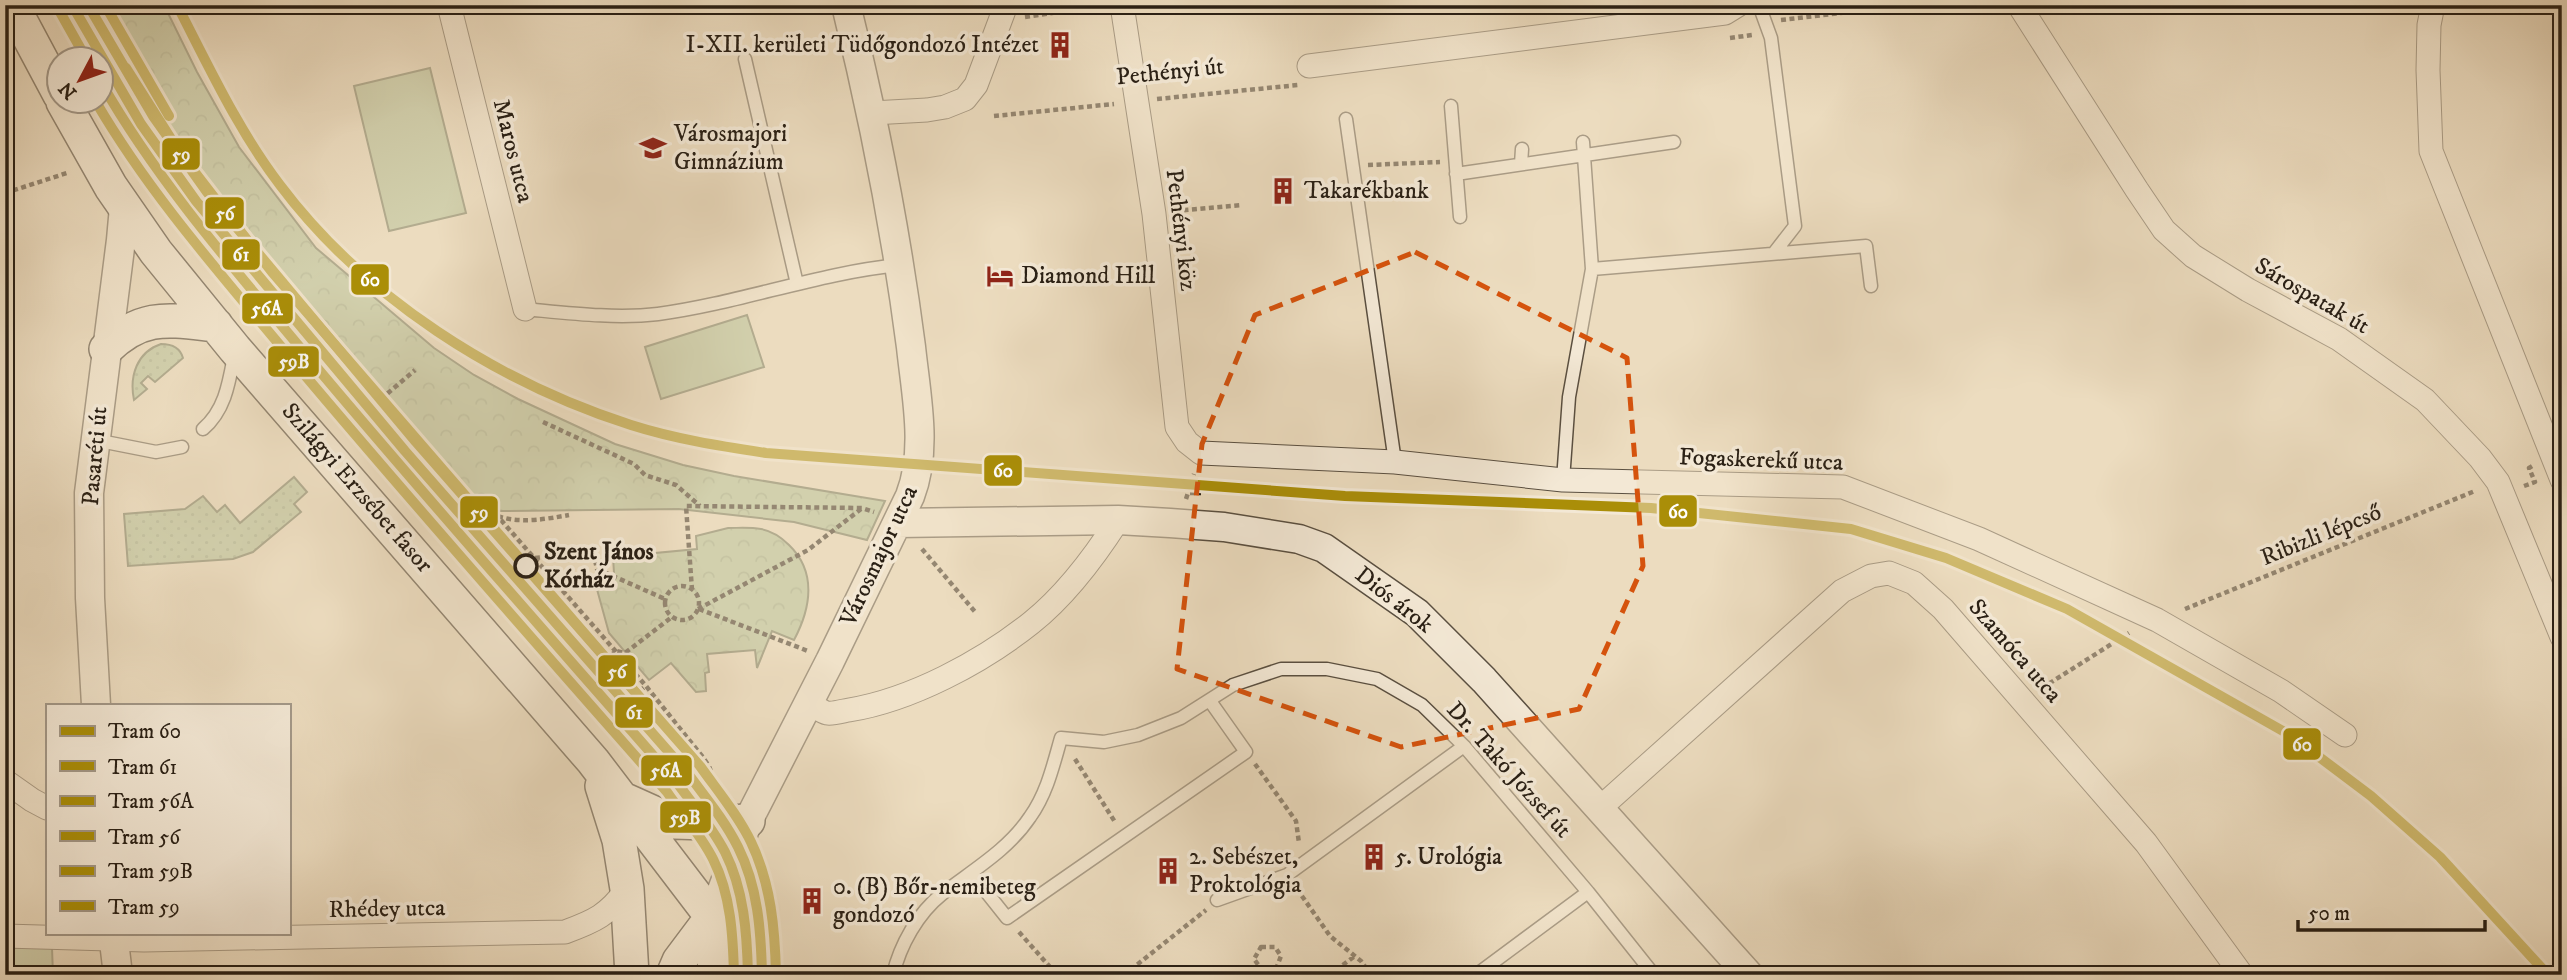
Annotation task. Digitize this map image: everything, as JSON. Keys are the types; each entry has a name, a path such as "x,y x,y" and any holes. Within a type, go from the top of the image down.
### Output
{"main road":[{"path":"16,22 46,72"},
{"name":"Szilágyi Erzsébet fasor","path":"71,116 124,207 156,252 225,337 593,761 712,917"},
{"path":"106,349 118,337 141,323 162,319 225,337"},
{"name":"Szilágyi Erzsébet fasor","path":"593,761 619,840 627,888 632,975"},
{"path":"622,799 674,822 748,821"},
{"path":"673,975 679,961 712,917"},
{"path":"712,917 715,975"}],"street":[{"name":"Maros utca","path":"449,5 525,309"},
{"name":"Városmajor utca","path":"712,917 748,821 898,523 915,481 919,456 915,381 900,265 872,113 846,5"},
{"name":"Pethényi köz","path":"1122,5 1154,214 1178,427 1187,442 1201,453"},
{"path":"1307,75 1725,13 1738,5"},
{"name":"Sárospatak út","path":"2020,5 2164,229 2193,256 2248,290 2339,339 2425,400 2480,458 2509,481 2562,637"},
{"path":"2433,5 2429,25 2428,70 2431,151 2562,480"},
{"path":"872,113 927,110 945,107 965,99 976,85 1014,11"},
{"name":"Pasaréti út","path":"96,704 90,598 89,493 124,207"},
{"name":"Fogaskerekű utca","path":"1201,453 1395,462 1563,480 1843,486 1979,539 2157,620 2281,691 2345,735"},
{"path":"808,703 827,713 874,706 920,691 973,661 1033,622 1076,577 1118,520"},
{"name":"Diós árok","path":"898,523 1118,520 1170,523 1224,527 1299,539 1324,548 1417,613 1484,680 1749,975"},
{"name":"Szamóca utca","path":"1600,808 1842,591 1871,576 1889,573 1914,583 1943,609 2023,699 2146,843 2242,975"},
{"path":"5,781 46,807"},
{"name":"Rhédey utca","path":"5,936 113,936 144,940 565,932 595,921 613,907 627,888"},
{"path":"712,917 755,975"},
{"path":"113,936 118,975"}],"lane":[{"path":"1759,5 1771,38 1795,226 1774,253"},
{"path":"745,59 797,284"},
{"path":"1451,106 1460,217"},
{"path":"1346,119 1395,462"},
{"path":"1456,168 1521,164 1584,148 1674,142"},
{"path":"1563,480 1569,397 1591,269 1584,148"},
{"path":"1521,164 1522,149"},
{"path":"1591,269 1866,246 1871,286"},
{"path":"525,309 608,315 656,314 900,265"},
{"path":"203,429 214,419 227,391 225,337"},
{"path":"95,440 156,452 182,447"},
{"name":"Dr. Takó József út","path":"972,874 1010,841 1030,818 1046,790 1061,738 1104,742 1138,735 1181,718 1233,685 1281,669 1327,669 1377,679 1422,705 1464,746 1588,892 1654,975"},
{"path":"893,975 896,961 915,923 940,895 972,874 1006,918 1246,752 1210,701"},
{"path":"1217,900 1287,876 1464,746"},
{"path":"1476,975 1588,892"}],"path":[{"path":"100,5 158,122 250,241 457,493 476,508 500,519 536,520 569,515"},
{"path":"1782,19 1910,5"},
{"path":"1014,11 1059,12"},
{"name":"Pethényi út","path":"994,116 1136,102 1307,75"},
{"path":"1353,166 1456,168"},
{"path":"5,193 67,173"},
{"path":"1199,209 1242,205"},
{"path":"381,400 415,370"},
{"path":"543,422 634,464 645,475 676,485 701,506"},
{"path":"1170,523 1190,493 1201,453"},
{"name":"Ribizli lépcső","path":"2157,620 2509,481 2524,487 2535,482 2529,468"},
{"path":"1190,493 1202,492"},
{"path":"698,609 698,598 692,590 686,506 862,509 878,512 898,523"},
{"path":"692,590 676,587 665,599 666,609 672,617 687,620 698,609 808,550 862,509"},
{"path":"500,519 646,686 709,765 720,799 707,823"},
{"path":"534,558 593,551 597,569 665,599"},
{"path":"926,554 976,613"},
{"path":"698,609 770,635 830,661"},
{"path":"604,661 616,652 625,653 672,617"},
{"path":"526,627 603,715"},
{"path":"2050,682 2128,634"},
{"path":"633,696 646,686"},
{"path":"1089,781 1114,819"},
{"path":"1006,918 1057,975"},
{"path":"1124,975 1197,918"},
{"path":"1261,947 1275,947 1281,956 1276,969 1262,970 1254,959 1261,947"},
{"path":"1329,975 1355,956"},
{"path":"1276,969 1280,975"}],"highlighted area":[{"path":"1415,252 1627,358 1643,566 1579,709 1401,747 1177,669 1202,444 1255,315"}],"green space":[{"path":"88,5 164,5 197,72 239,147 316,248 434,348 474,375 518,399 615,444 683,465 885,501 867,540 794,522 679,509 499,511 446,487 148,126 116,61 116,46 108,46"},
{"path":"430,68 466,213 389,231 354,86"},
{"path":"747,315 764,367 661,399 645,347"},
{"path":"161,344 175,347 183,358 155,382 148,376 141,383 147,389 134,400 133,382 137,366 146,353"},
{"path":"294,477 307,492 294,504 301,512 253,552 233,559 128,566 124,514 185,509 203,496 217,512 225,505 240,523"},
{"path":"728,528 769,531 783,539 798,556 804,567 808,591 804,615 794,640 772,631 757,668 755,650 707,654 709,672 705,673 706,691 696,692 671,663 649,680 609,633 595,582 611,579 614,573 613,557 697,549 696,536"},
{"path":"5,948 52,948 53,975 5,975"}],"tram line":[{"name":"61","path":"72,5 141,124 196,201 405,451 689,775 715,810 738,847 750,878 759,926 762,975"},
{"name":"56","path":"88,5 153,116 207,192 416,442 700,766 727,803 751,842 763,874 773,924 776,975"},
{"name":"59","path":"105,5 169,116"},
{"name":"60","path":"177,5 225,98 265,164 314,226 352,264 393,299 483,360 581,407 664,434 766,453 1345,496 1651,508 1851,529 1946,558 2067,609 2290,735 2371,796 2440,857 2548,975"},
{"name":"56A","path":"60,12 79,46"},
{"name":"59","path":"126,68 180,153 272,272 649,708"},
{"name":"56A","path":"116,107 174,193 229,262 403,469 678,784 703,817 725,852 736,881 745,928 748,975"},
{"name":"59B","path":"105,116 141,172 218,271 481,581 667,792 703,842 719,873 732,931 734,975"}],"place":[{"name":"I-XII. kerületi Tüdőgondozó Intézet","path":"1060,45"},
{"name":"Városmajori Gimnázium","path":"653,148"},
{"name":"Takarékbank","path":"1283,191"},
{"name":"Diamond Hill","path":"1000,276"},
{"name":"Szent János Kórház","path":"526,566"},
{"name":"5. Urológia","path":"1374,857"},
{"name":"2. Sebészet, Proktológia","path":"1168,871"},
{"name":"0. (B) Bőr-nemibeteg gondozó","path":"812,901"}]}
